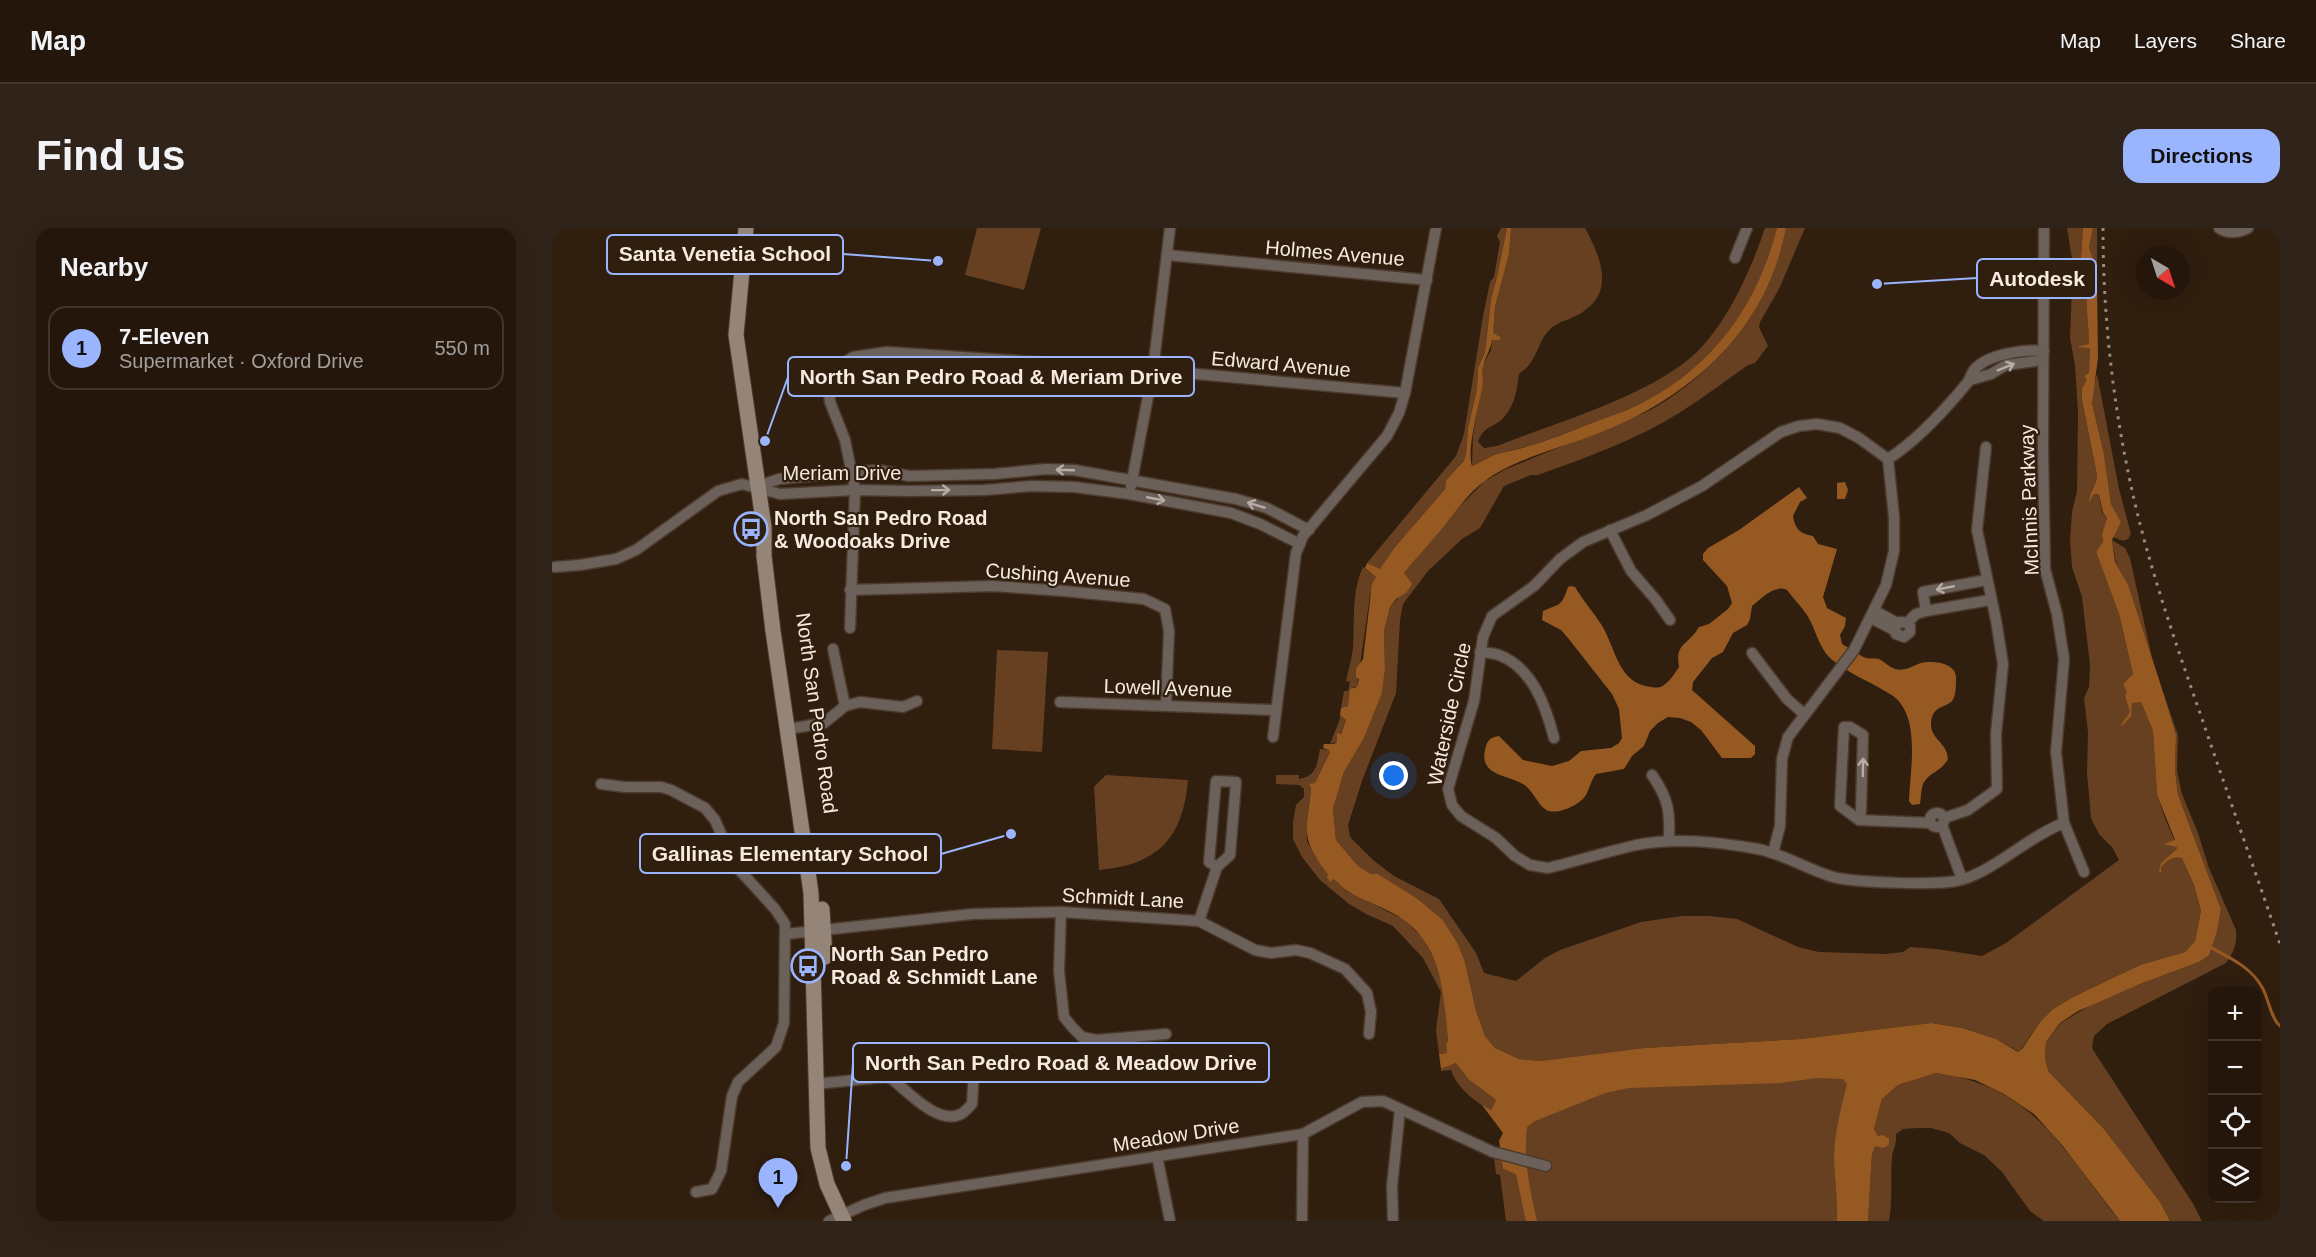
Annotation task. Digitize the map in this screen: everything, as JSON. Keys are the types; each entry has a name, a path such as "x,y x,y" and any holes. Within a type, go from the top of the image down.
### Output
{"main road":[{"name":"North San Pedro Road","path":"746,228 736,335 764,530 764,556 793,728 819,932 821,1084 818,1148 827,1184 844,1218"}],"street":[{"path":"1129,494 1153,370 1170,228"},
{"path":"1273,737 1296,553 1309,530 1387,436 1399,413 1405,393 1436,228"},
{"path":"1736,258 1747,228"},
{"name":"McInnis Parkway","path":"2044,228 2045,569 2057,614 2064,659 2056,752 2064,824 2084,872"},
{"path":"2219,228 2235,233 2248,228"},
{"name":"Holmes Avenue","path":"1167,255 1427,280"},
{"name":"Edward Avenue","path":"851,472 845,440 830,402 828,386 834,369 853,357 887,352 1153,370 1405,393"},
{"path":"1773,853 1780,826 1782,759 1788,737 1854,650 1886,585 1894,550 1894,517 1888,459 1905,448 1970,380 1991,374 2006,365 2044,355"},
{"name":"Waterside Circle","path":"1888,459 1859,438 1840,428 1817,424 1799,426 1781,432 1702,486 1647,515 1583,542 1568,552 1534,586 1492,616 1483,637 1474,701 1448,789 1452,805 1461,816 1496,838 1515,856 1530,865 1539,867 1548,868 1637,845 1669,841 1710,842 1773,853 1839,879 1925,883 1958,880 1982,871 2041,833 2064,824"},
{"path":"1859,820 1862,810 1863,735 1850,727 1844,727 1840,806 1859,820 1938,823 1968,810 1997,789 1996,734 2002,664 1996,620 1977,530 1986,447"},
{"name":"Meriam Drive","path":"758,486 779,479 878,470 891,474 920,476 994,474 1046,469 1074,470 1236,499 1267,508 1309,530"},
{"path":"850,628 855,490 851,472"},
{"path":"555,567 580,566 616,559 636,550 718,491 742,484 758,486"},
{"name":"Meriam Drive","path":"758,486 780,494 855,490 1074,487 1129,494 1231,513 1260,524 1300,544"},
{"path":"1610,531 1631,571 1670,620"},
{"path":"1926,611 1923,592 1986,580"},
{"name":"Cushing Avenue","path":"850,590 992,586 1144,599 1165,609 1169,631 1166,705"},
{"path":"1873,614 1899,625 1916,614 1926,611 1990,600"},
{"path":"833,650 845,706"},
{"path":"1480,652 1499,655 1519,669 1534,686 1546,707 1554,738"},
{"path":"1752,653 1787,699 1804,714"},
{"path":"793,728 824,723 845,706 860,702 903,707 917,701"},
{"name":"Lowell Avenue","path":"1060,702 1275,710"},
{"path":"1652,775 1665,793 1668,805 1669,841"},
{"path":"1199,921 1217,867 1230,855 1236,782 1216,781 1209,862 1217,867"},
{"path":"601,784 626,787 661,786 682,794 705,808 715,820 734,864 775,909 785,924 784,1023 781,1037 776,1047 738,1082 732,1096 721,1171 712,1189 696,1192"},
{"path":"1938,823 1958,880"},
{"path":"1061,912 1059,971 1064,1017 1073,1028 1082,1037 1097,1040 1166,1034"},
{"name":"Schmidt Lane","path":"786,934 972,914 1061,912 1199,921 1255,950 1270,953 1296,950 1310,953 1345,969 1367,993 1371,1012 1369,1034"},
{"path":"821,1084 885,1077 892,1079 931,1111 950,1117 962,1114 972,1104 974,1070"},
{"name":"Meadow Drive","path":"844,1218 885,1198 1303,1134 1362,1102 1383,1101 1493,1152 1546,1166"},
{"path":"1393,1221 1392,1186 1400,1110"},
{"path":"1302,1221 1303,1134"},
{"path":"1157,1156 1170,1221"}],"shaded area":[{"path":"977,228 1041,228 1024,290 965,275"},
{"path":"1501,228 1507,228 1491,299 1485,352 1478,368 1477,389 1468,428 1464,461 1446,480 1445,489 1395,547 1380,570 1367,563 1456,456 1464,434 1483,316 1490,282 1494,277 1500,242 1497,236"},
{"path":"1507,228 1511,228 1509,254 1495,307 1493,333 1500,337 1500,340 1492,340 1483,367 1482,390 1471,448 1472,466 1497,454 1547,440 1633,408 1688,373 1709,354 1744,309 1768,257 1777,228 1786,228 1776,265 1761,299 1742,330 1718,357 1691,381 1661,402 1629,420 1523,460 1496,473 1479,485 1404,573 1412,584 1406,593 1396,599 1390,607 1384,631 1385,669 1382,693 1364,738 1344,772 1333,809 1336,840 1358,866 1371,874 1378,874 1418,899 1443,920 1458,944 1465,962 1476,1011 1485,1036 1495,1048 1519,1059 1540,1061 1644,1048 1801,1039 1931,1023 1963,1028 1996,1039 2018,1052 2053,1009 2140,965 2185,952 2195,941 2201,911 2194,885 2182,858 2176,857 2168,861 2159,872 2161,863 2177,847 2163,844 2175,840 2157,795 2153,731 2141,702 2132,703 2131,716 2121,725 2130,712 2125,695 2127,692 2123,684 2133,674 2119,614 2096,552 2103,542 2102,534 2107,518 2103,513 2099,494 2094,494 2089,502 2097,475 2082,400 2082,389 2087,379 2084,376 2089,373 2090,350 2077,347 2089,344 2087,302 2091,279 2081,258 2083,228 2093,228 2089,248 2095,264 2097,283 2098,358 2092,403 2104,454 2111,504 2121,522 2112,540 2115,562 2128,584 2165,698 2176,735 2175,770 2178,795 2221,909 2217,932 2209,955 2199,962 2078,1011 2060,1023 2046,1042 2045,1060 2049,1072 2104,1129 2160,1202 2170,1221 2120,1221 2062,1145 2034,1114 2004,1094 1975,1080 1936,1073 1898,1085 1882,1099 1874,1129 1878,1136 1883,1135 1889,1139 1889,1145 1883,1148 1875,1146 1872,1154 1868,1221 1837,1221 1834,1149 1847,1084 1843,1079 1817,1078 1780,1083 1628,1088 1605,1093 1535,1121 1527,1127 1526,1151 1537,1221 1526,1221 1516,1174 1503,1169 1499,1141 1503,1133 1482,1105 1491,1110 1496,1100 1468,1079 1456,1063 1441,1069 1439,1054 1447,1053 1448,1041 1445,1008 1439,975 1427,945 1417,931 1397,915 1344,889 1333,879 1330,882 1328,874 1313,851 1307,833 1311,789 1309,784 1315,783 1330,752 1323,748 1324,744 1334,744 1337,742 1337,733 1341,734 1346,720 1340,715 1341,708 1348,706 1350,689 1357,687 1359,679 1356,677 1356,669 1363,659 1372,584 1376,577 1365,568 1367,563 1380,569 1395,547 1445,489 1446,480 1464,461 1468,428 1477,389 1478,368 1485,352 1491,299"},
{"path":"1511,228 1585,228 1596,250 1602,272 1602,283 1594,303 1554,326 1546,334 1528,366 1519,374 1515,396 1508,411 1502,420 1483,432 1478,442 1484,448 1497,446 1615,401 1660,379 1680,366 1709,339 1721,322 1742,285 1765,228 1777,228 1758,284 1744,309 1709,354 1688,373 1632,408 1545,441 1497,454 1472,466 1473,435 1483,380 1483,365 1491,350 1495,307 1509,254"},
{"path":"1786,228 1805,228 1779,289 1760,322 1759,327 1768,346 1755,363 1748,365 1688,407 1645,432 1592,455 1504,486 1480,528 1462,539 1428,571 1403,604 1396,693 1362,781 1348,825 1350,837 1373,860 1394,876 1439,899 1476,953 1484,973 1516,981 1545,958 1560,950 1641,922 1682,916 1737,919 1798,947 1819,952 1886,954 1903,952 1910,947 1982,956 2006,943 2119,860 2112,847 2099,834 2091,818 2087,773 2088,732 2084,698 2089,687 2090,665 2082,597 2072,567 2070,540 2072,512 2077,491 2078,413 2075,365 2070,338 2073,265 2067,228 2083,228 2081,258 2091,279 2087,299 2090,362 2082,400 2097,475 2096,492 2099,494 2102,513 2107,518 2102,534 2103,543 2096,552 2119,614 2133,674 2123,684 2134,701 2141,702 2153,731 2157,795 2194,885 2201,911 2195,941 2185,952 2140,965 2053,1009 2041,1021 2019,1052 1996,1039 1964,1028 1931,1023 1801,1039 1644,1048 1540,1061 1519,1059 1495,1048 1485,1036 1476,1011 1465,962 1458,944 1443,920 1418,899 1378,874 1371,874 1358,866 1336,840 1333,809 1344,772 1364,738 1382,693 1385,669 1384,631 1390,607 1400,596 1404,573 1460,506 1485,481 1506,469 1648,411 1678,393 1700,375 1739,332 1755,307 1769,282"},
{"path":"2093,228 2097,228 2097,283 2095,265 2089,248"},
{"path":"2097,374 2119,489 2131,534 2123,541 2113,537 2121,522 2111,504 2104,454 2092,403 2092,392"},
{"path":"1845,482 1848,490 1845,499 1837,499 1837,483"},
{"path":"1799,487 1807,498 1800,502 1793,516 1797,528 1813,536 1818,544 1837,549 1823,597 1827,608 1846,618 1840,635 1842,644 1863,657 1879,659 1895,669 1905,669 1932,662 1949,666 1956,674 1954,698 1935,711 1931,724 1948,759 1923,784 1920,804 1912,805 1909,801 1912,743 1907,714 1900,703 1890,694 1831,659 1823,649 1807,615 1787,590 1782,589 1768,593 1752,606 1747,625 1733,633 1723,652 1712,658 1693,682 1692,690 1755,746 1755,754 1751,758 1722,758 1701,730 1691,722 1668,717 1650,731 1644,746 1632,756 1624,769 1596,774 1583,799 1567,809 1555,812 1545,809 1523,784 1489,769 1484,756 1486,746 1489,740 1497,736 1523,760 1552,766 1569,761 1581,751 1611,748 1622,738 1619,709 1612,694 1561,630 1542,620 1543,611 1560,604 1568,587 1575,587 1601,624 1620,665 1632,680 1641,685 1661,687 1679,667 1679,653 1683,645 1699,627 1709,624 1732,603 1727,586 1703,560 1703,554 1708,548 1739,530"},
{"path":"2112,540 2125,548 2130,558 2152,658 2128,584 2116,563"},
{"path":"1363,567 1376,577 1370,595 1357,687 1353,687 1348,706 1341,708 1344,691 1348,691 1350,682 1346,681 1353,648 1355,597"},
{"path":"997,650 1048,652 1042,752 992,749"},
{"path":"2165,698 2178,735 2177,771 2182,794 2209,868 2236,930 2235,944 2226,963 2107,1024 2094,1036 2092,1048 2202,1221 2170,1221 2160,1202 2104,1129 2049,1072 2045,1060 2046,1042 2061,1023 2092,1004 2199,962 2209,954 2217,932 2221,909 2178,795 2175,770 2176,735"},
{"path":"1340,715 1346,720 1337,742 1330,744 1340,719"},
{"path":"1320,749 1330,750 1330,752 1315,783 1309,785 1311,789 1307,841 1315,857 1345,890 1405,920 1424,939 1435,961 1444,990 1447,1053 1439,1054 1436,1030 1441,992 1423,958 1393,926 1349,904 1320,880 1302,857 1293,839 1296,805 1304,797 1304,789 1299,785 1276,784 1276,775 1299,775 1299,779 1309,775 1315,768"},
{"path":"1106,775 1188,780 1180,818 1164,845 1152,855 1137,862 1099,870 1094,787"},
{"path":"1719,1053 1873,1075 1864,1221 1506,1221 1500,1175 1496,1174 1494,1158 1502,1159 1503,1169 1515,1173 1516,1096"},
{"path":"1456,1063 1468,1079 1496,1100 1491,1110 1467,1094 1451,1070 1441,1071"},
{"path":"1936,1073 1970,1080 1998,1092 2023,1107 2063,1147 2120,1221 2044,1221 2030,1211 2002,1172 1984,1155 1960,1143 1949,1133 1931,1128 1918,1128 1903,1129 1896,1134 1892,1158 1889,1221 1868,1221 1872,1154 1878,1136 1874,1129 1882,1099 1898,1085"}],"waterway":[{"path":"2208,946 2251,973 2264,992 2274,1018 2280,1026"}],"railway":[{"path":"2103,228 2105,301 2112,373 2123,445 2138,516 2175,642 2280,944"}],"place":[{"name":"Santa Venetia School","path":"938,261"},
{"name":"Autodesk","path":"1877,284"},
{"name":"North San Pedro Road & Meriam Drive","path":"765,441"},
{"name":"North San Pedro Road & Woodoaks Drive","path":"751,529"},
{"name":"Gallinas Elementary School","path":"1011,834"},
{"name":"North San Pedro Road & Schmidt Lane","path":"808,966"},
{"name":"North San Pedro Road & Meadow Drive","path":"846,1166"},
{"name":"7-Eleven","path":"778,1208"}]}
